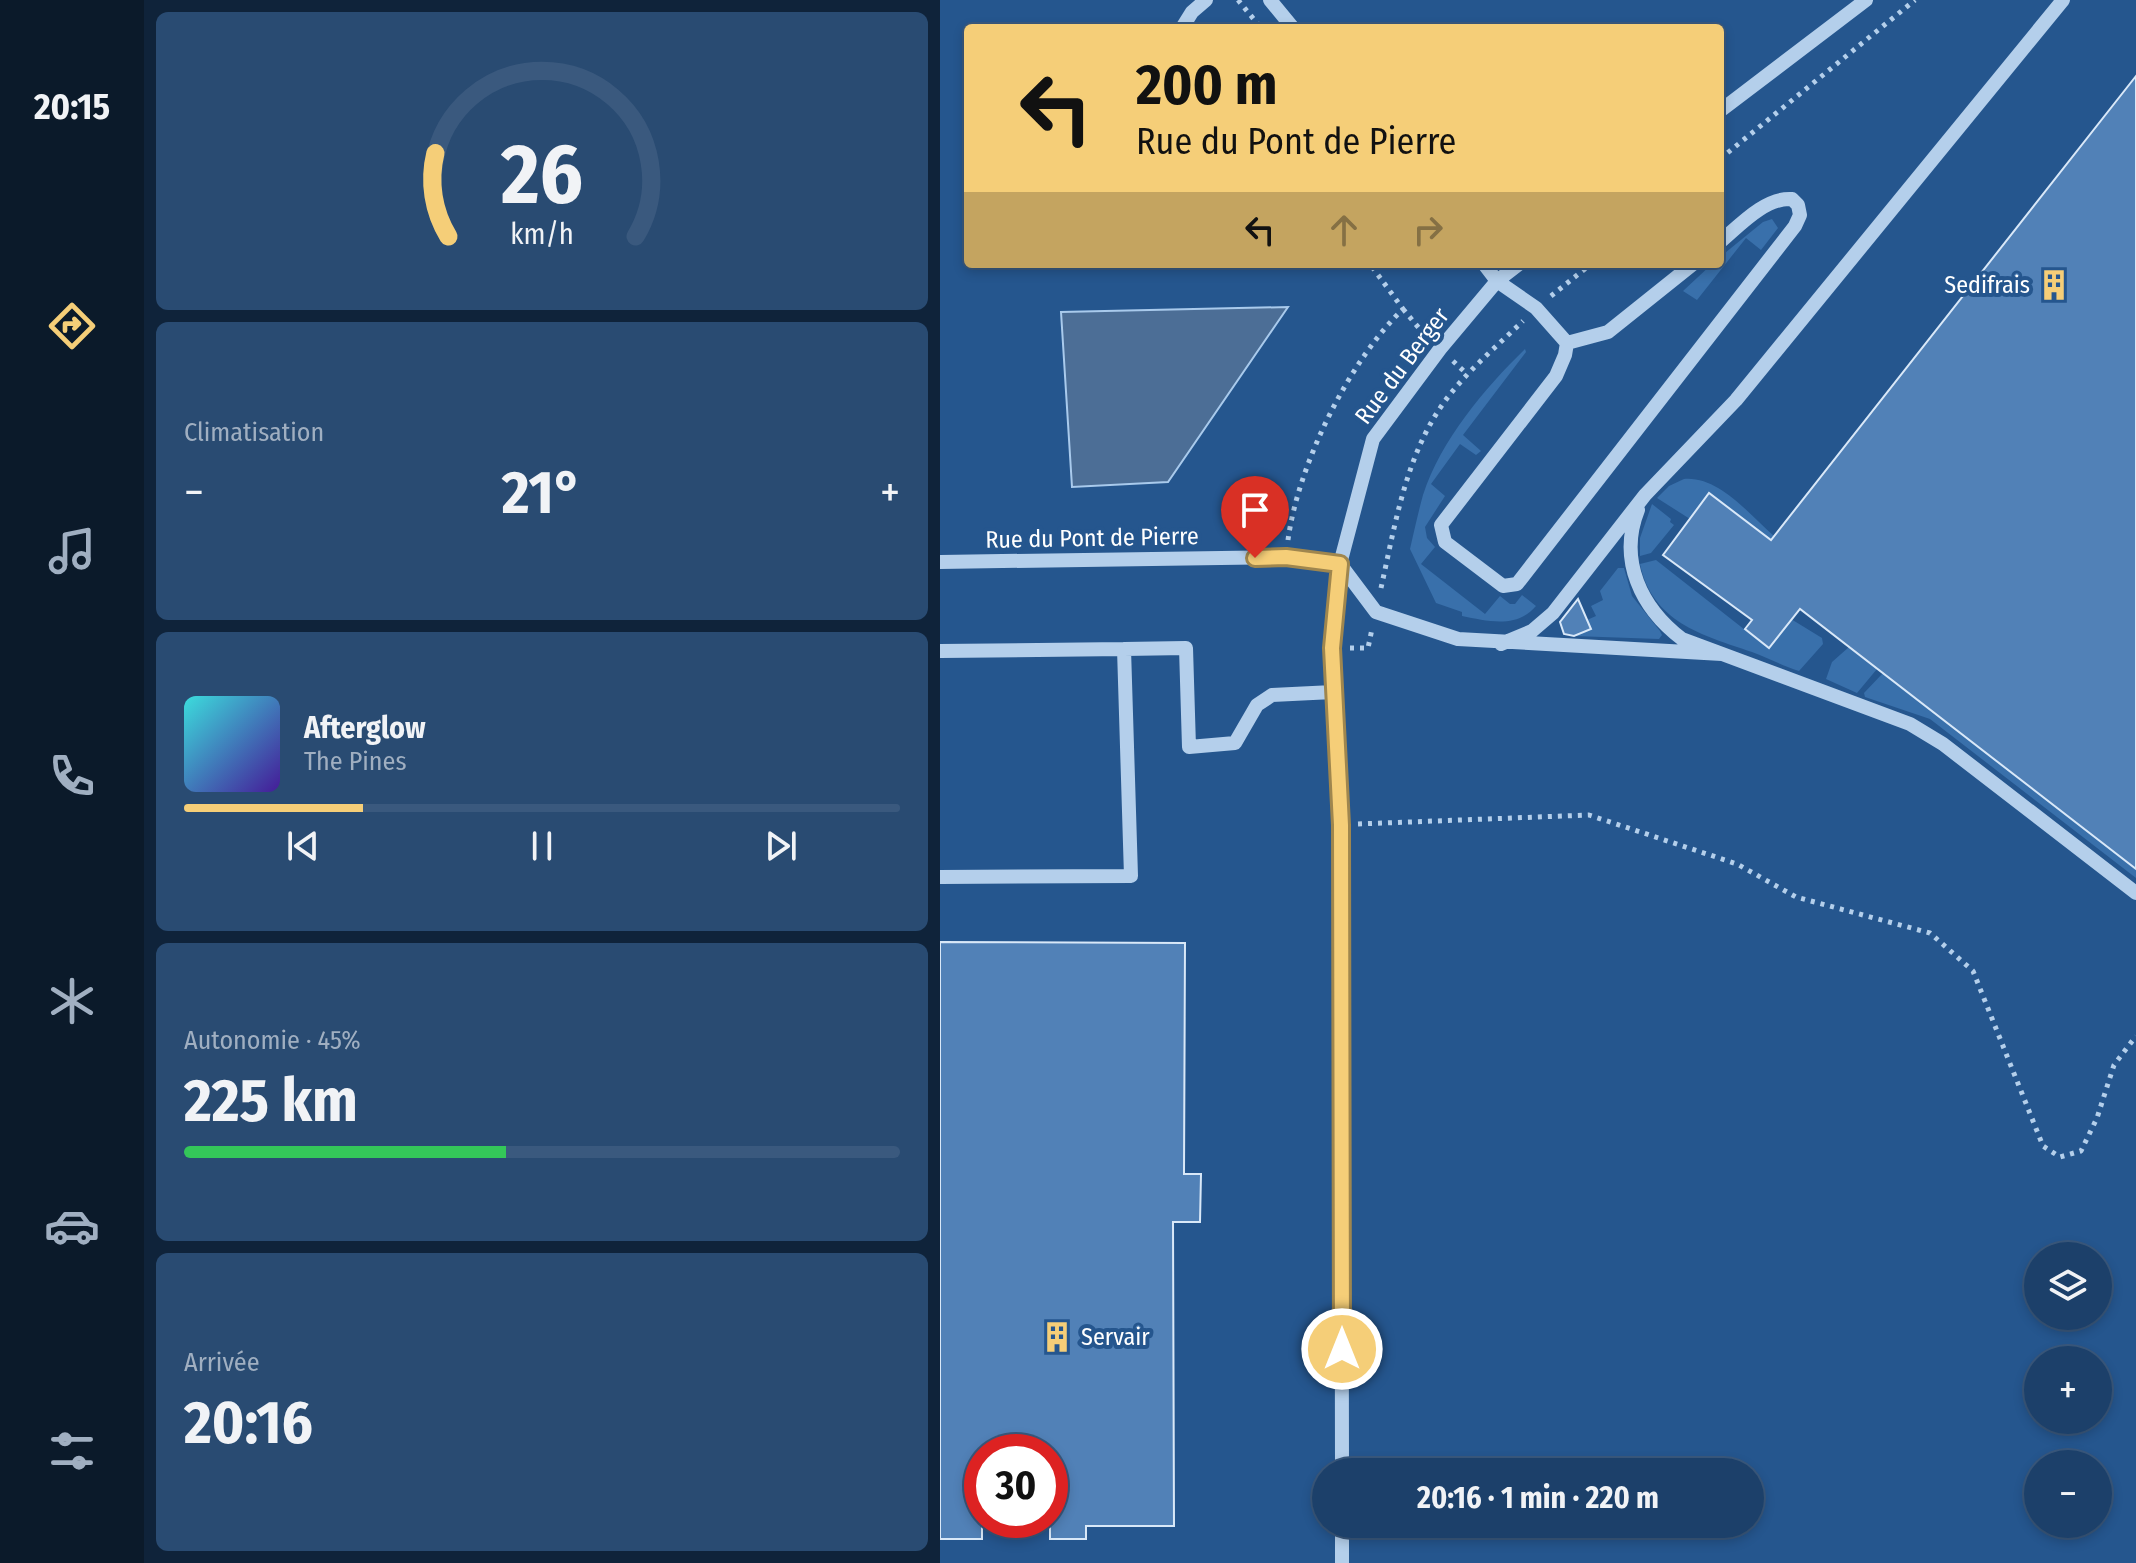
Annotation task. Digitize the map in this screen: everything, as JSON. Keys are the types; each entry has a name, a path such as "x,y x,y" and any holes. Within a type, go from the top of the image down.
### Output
{"street":[{"path":"1184,24 1192,12 1206,0"},
{"path":"1270,0 1290,24"},
{"path":"1724,108 1866,0"},
{"path":"1501,644 1532,631 1553,613 1645,495 1736,400 2063,0"},
{"path":"1567,343 1556,376 1441,525 1445,542 1503,586 1517,584 1598,481 1795,226 1800,215 1798,205 1792,199 1774,202 1759,210 1724,239"},
{"path":"1487,268 1497,281 1536,308 1567,343"},
{"name":"Rue du Berger","path":"1342,1458 1341,825 1332,648 1340,564 1373,439 1440,349 1497,281 1514,268"},
{"path":"1567,343 1608,332 1688,268"},
{"path":"1645,495 1630,540 1630,561 1638,587 1665,627 1682,639 1910,724 1943,744 2136,893"},
{"name":"Rue du Pont de Pierre","path":"940,562 1286,557 1340,564"},
{"path":"1340,564 1376,612 1458,639 1501,644 1722,654"},
{"path":"940,651 1186,648 1189,747 1235,743 1257,705 1272,695 1333,692"},
{"path":"940,877 1131,876 1124,649"},
{"path":"1342,1538 1342,1563"}],"path":[{"path":"1238,0 1258,24"},
{"path":"1724,156 1915,0"},
{"path":"1286,557 1291,522 1328,417 1379,332 1403,309 1373,268"},
{"path":"1332,648 1368,648 1404,488 1424,438 1443,404 1467,374 1536,308 1586,268"},
{"path":"1341,825 1589,815 1737,864 1796,897 1930,933 1973,971 2043,1146 2060,1157 2081,1151 2097,1118 2114,1065 2136,1036"}],"shaded area":[{"path":"1772,219 1778,228 1761,250 1746,238 1724,266 1724,254 1763,222"},
{"path":"1708,268 1722,268 1697,300 1683,291"},
{"path":"1288,307 1168,482 1072,487 1061,312"},
{"path":"1525,349 1526,352 1463,435 1481,451 1476,455 1460,444 1431,484 1445,496 1425,527 1427,538 1435,547 1421,564 1485,614 1500,596 1515,604 1522,595 1536,606 1511,621 1462,616 1462,612 1436,603 1410,549 1416,522 1431,475 1452,435 1479,398"},
{"path":"1684,479 1697,480 1722,490 1774,536 1771,540 1690,519 1657,498 1669,486"},
{"path":"1652,504 1674,525 1651,553 1640,556 1640,538"},
{"path":"1656,560 1768,648 1791,619 1822,638 1823,644 1799,671 1698,632 1668,613 1646,584 1640,564"},
{"path":"1618,568 1624,568 1632,596 1660,631 1662,635 1659,639 1574,636 1591,629 1587,620 1596,616 1591,606 1603,600 1600,591"},
{"path":"1849,647 1877,669 1857,693 1826,679 1832,662"},
{"path":"1883,673 2136,869 2136,878 1930,719 1865,697 1864,693"}],"building":[{"name":"Sedifrais","path":"2136,76 2136,869 1800,609 1769,648 1745,629 1752,620 1663,555 1709,493 1771,540"},
{"path":"1578,599 1591,629 1574,636 1564,634 1560,622"},
{"name":"Servair","path":"940,942 1185,943 1184,1174 1201,1174 1200,1222 1173,1222 1174,1526 1086,1526 1086,1539 1050,1539 1068,1538 1068,1434 964,1434 964,1538 982,1539 940,1539"}],"place":[{"name":"Sedifrais","path":"2054,285"},
{"name":"Servair","path":"1057,1337"}],"route":[{"path":"1255,558 1286,557 1340,564 1332,648 1341,825 1342,1349"}]}
